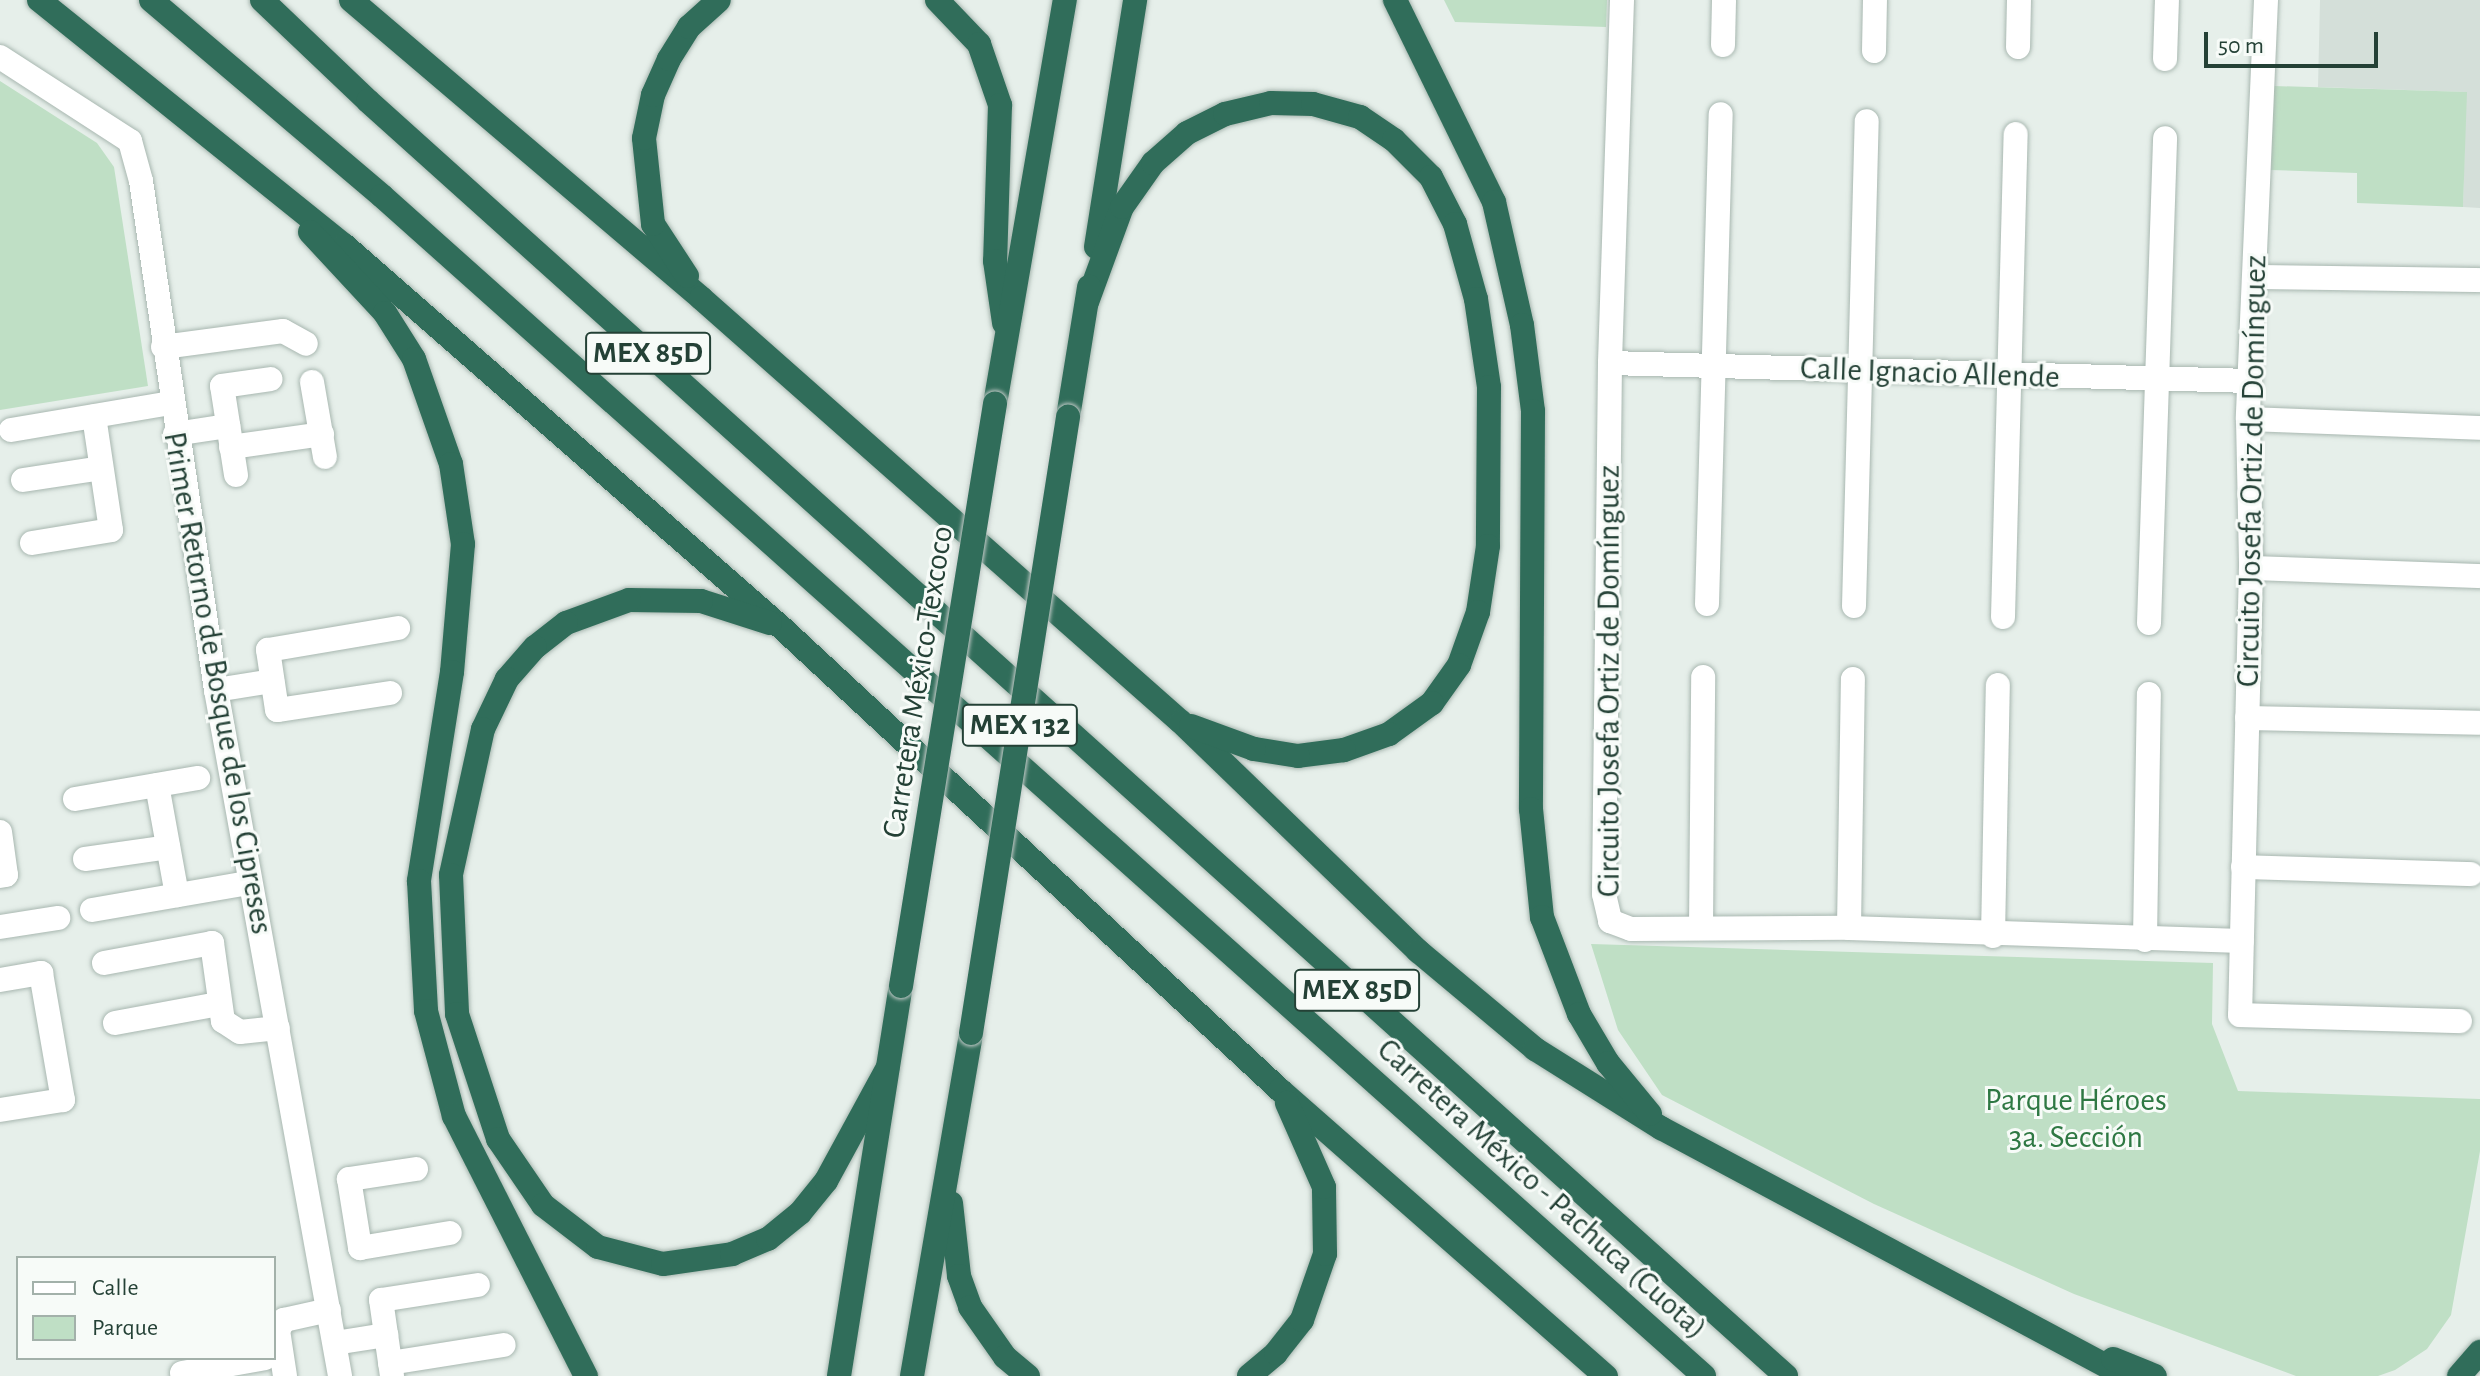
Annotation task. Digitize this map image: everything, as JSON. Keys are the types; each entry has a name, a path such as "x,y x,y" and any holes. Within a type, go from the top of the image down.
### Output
{"highway":[{"path":"39,0 276,194 344,245 781,627 1280,1090 1606,1376"},
{"name":"Carretera México - Pachuca (Cuota)","path":"151,0 382,196 1704,1376"},
{"name":"Carretera México - Pachuca (Cuota)","path":"262,0 380,112 1786,1376"},
{"path":"351,0 701,298 1181,722 1418,951 1535,1049 1661,1128 2051,1333 2125,1376"},
{"path":"701,298 653,224 644,138 653,95 669,59 689,27 719,0"},
{"path":"937,0 979,44 1000,105 995,261 1007,337"},
{"name":"Carretera México-Texcoco","path":"839,1376 995,404 1065,0"},
{"name":"MEX 132","path":"912,1376 971,1033 1135,0"},
{"path":"1395,0 1494,202 1522,325 1533,411 1531,809 1542,917 1579,1014 1608,1063 1661,1128"},
{"path":"1087,302 1122,207 1153,163 1187,133 1225,114 1271,103 1313,104 1360,117 1394,140 1431,177 1449,212 1476,299 1489,387 1488,546 1478,612 1459,665 1432,703 1389,734 1344,750 1298,756 1254,749 1181,722"},
{"path":"276,194 385,313 414,359 451,464 459,504 462,572 452,672 419,881 426,1011 454,1116 586,1376"},
{"path":"781,627 701,601 629,600 566,623 516,668 483,729 451,875 457,1014 498,1139 543,1205 598,1247 663,1264 732,1254 768,1239 800,1213 826,1181 887,1069"},
{"path":"1249,1376 1302,1320 1325,1254 1324,1187 1314,1155 1280,1090"},
{"path":"948,1173 959,1276 970,1307 1005,1357 1028,1376"},
{"path":"2051,1333 2155,1376"},
{"path":"2459,1376 2480,1352"}],"street":[{"name":"Circuito Josefa Ortiz de Domínguez","path":"1622,0 1610,363 1604,894 1610,921 1631,929 1849,928 1993,936 2242,941"},
{"path":"1723,45 1724,0"},
{"path":"1874,51 1875,0"},
{"path":"2018,47 2019,0"},
{"path":"2165,59 2167,0"},
{"name":"Circuito Josefa Ortiz de Domínguez","path":"2266,0 2248,419 2251,568 2240,1015 2460,1021"},
{"name":"Primer Retorno de Bosque de los Cipreses","path":"0,57 130,141 141,181 175,434 216,690 249,883 315,1217 340,1376"},
{"path":"1707,604 1711,365 1721,114"},
{"path":"1854,606 1867,121"},
{"path":"2003,617 2007,376 2016,134"},
{"path":"2149,623 2165,138"},
{"path":"2254,277 2480,280"},
{"path":"163,347 283,331 306,344"},
{"name":"Calle Ignacio Allende","path":"1610,363 2250,381"},
{"path":"236,475 222,386 271,379"},
{"path":"175,434 230,436 324,446 312,382"},
{"path":"11,430 171,403"},
{"path":"32,543 111,530 94,416"},
{"path":"2248,419 2480,428"},
{"path":"23,480 101,468"},
{"path":"2251,568 2480,576"},
{"path":"390,693 277,710 268,650 398,628"},
{"path":"1701,928 1703,677"},
{"path":"1849,928 1853,679"},
{"path":"216,690 272,681"},
{"path":"1993,936 1998,685"},
{"path":"2145,940 2149,694"},
{"path":"2247,718 2479,723"},
{"path":"75,799 198,778"},
{"path":"157,785 177,895"},
{"path":"0,832 6,875 0,876"},
{"path":"85,859 168,847"},
{"path":"2243,867 2471,874"},
{"path":"92,910 249,883"},
{"path":"0,927 58,918"},
{"path":"104,963 212,943 219,1004 231,1029 278,1028"},
{"path":"0,980 41,973 63,1100 0,1110"},
{"path":"115,1023 219,1004"},
{"path":"416,1169 349,1179 360,1248 450,1233"},
{"path":"315,1217 354,1214"},
{"path":"478,1285 381,1300 391,1369 504,1345"},
{"path":"182,1373 277,1361 278,1330 284,1320 329,1310"},
{"path":"335,1343 386,1335"}],"shaded area":[{"path":"2320,0 2480,0 2480,208 2463,207 2466,92 2318,87"}],"green space":[{"path":"1444,0 1607,0 1606,27 1455,22"},
{"path":"0,81 97,143 114,167 148,386 0,410"},
{"path":"2274,86 2467,92 2463,207 2357,203 2357,173 2271,170"},
{"name":"Parque Héroes 3a. Sección","path":"1591,944 2213,963 2212,1024 2238,1091 2480,1099 2480,1151 2451,1315 2427,1349 2395,1370 2378,1376 2296,1376 2074,1294 1874,1204 1662,1095 1618,1030"}]}
